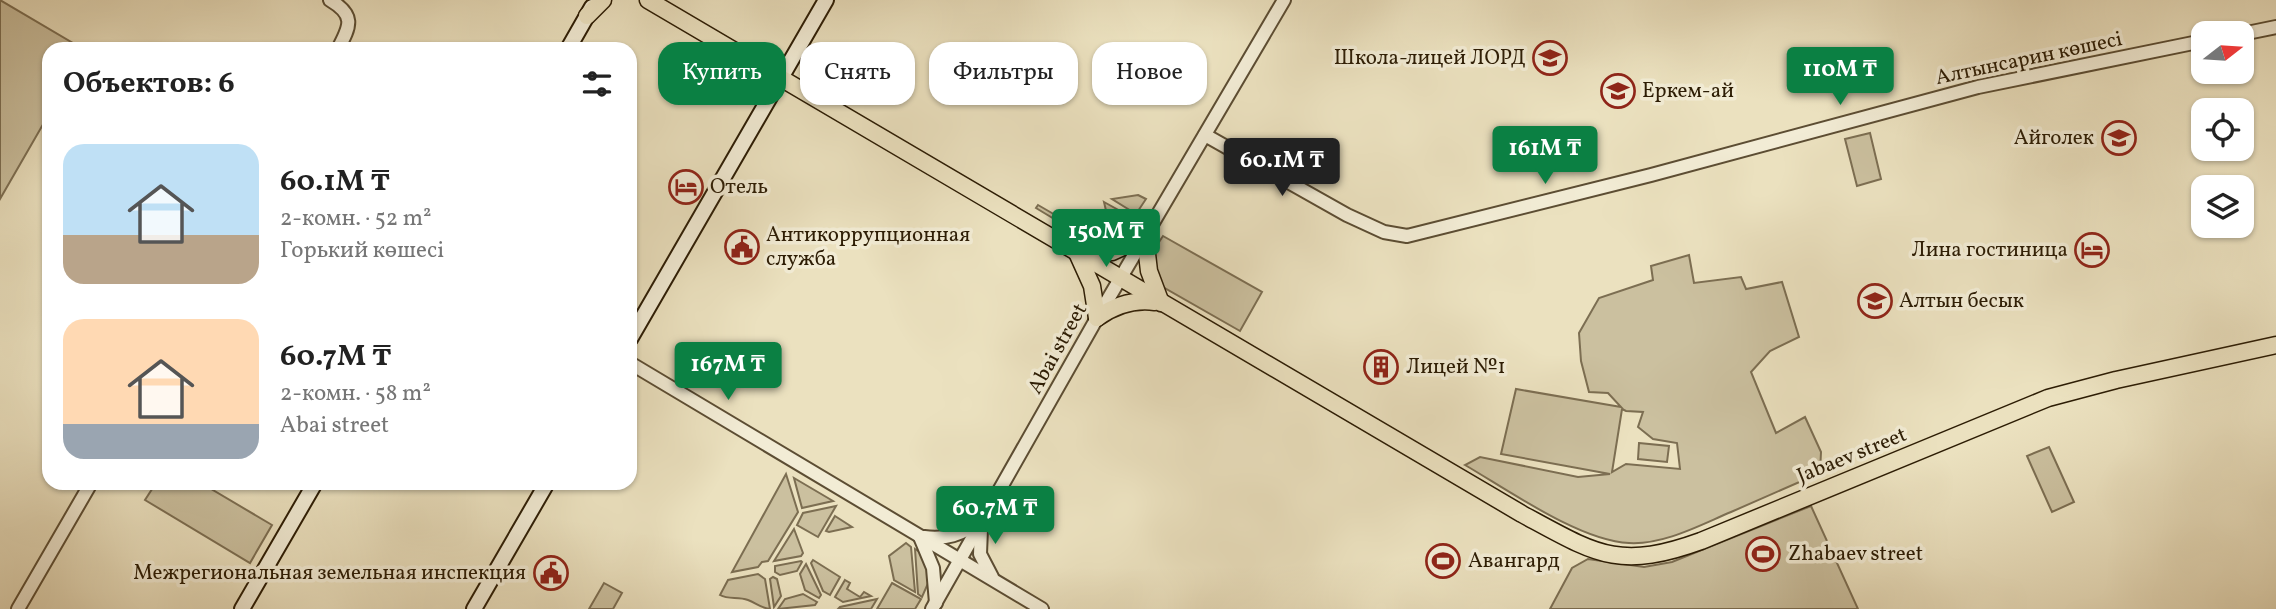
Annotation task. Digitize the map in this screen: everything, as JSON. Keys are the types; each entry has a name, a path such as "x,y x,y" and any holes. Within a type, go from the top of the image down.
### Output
{"main road":[{"path":"572,42 592,5 603,0"},
{"path":"786,68 826,0"},
{"path":"648,1 718,42"},
{"path":"786,82 1168,307"},
{"path":"637,327 764,105"},
{"path":"1072,252 1112,252 1145,237 1149,271 1168,307"},
{"path":"1072,252 1092,286 1097,318 1128,302 1144,300 1168,307"},
{"name":"Jabaev street","path":"1168,307 1546,527 1593,550 1624,557 1660,555 1701,541 2048,398 2116,380 2276,345"},
{"path":"242,609 311,490"},
{"path":"474,609 543,490"}],"street":[{"path":"330,0 347,15 348,29 342,42"},
{"name":"Abai street","path":"934,606 1097,318 1284,0"},
{"path":"2254,32 2276,27"},
{"name":"Алтынсарин көшесі","path":"1205,135 1306,193 1376,228 1401,236 1422,234 1640,178 1978,87 2191,43"},
{"path":"637,367 1042,609"},
{"path":"18,609 87,490"},
{"path":"920,536 940,538 960,533 975,525 986,513"},
{"path":"986,513 979,547 982,561 995,581"},
{"path":"920,536 933,568 934,606"}],"shaded area":[{"path":"0,0 71,42 42,42 42,126 0,199"},
{"path":"1870,133 1881,179 1857,186 1845,139"},
{"path":"1138,195 1146,199 1136,214 1112,199"},
{"path":"1104,202 1131,217 1114,222 1108,219"},
{"path":"1038,205 1083,231 1089,229 1093,223 1100,224 1100,227 1079,234 1036,208"},
{"path":"1100,230 1107,235 1111,250 1085,235"},
{"path":"1163,236 1262,292 1240,331 1156,283 1149,257"},
{"path":"1689,255 1694,283 1741,277 1746,289 1782,282 1799,337 1770,351 1751,372 1776,433 1805,417 1821,452 1820,473 1682,533 1655,541 1629,543 1610,540 1567,524 1465,465 1480,457 1578,477 1610,474 1501,454 1516,389 1621,407 1608,393 1589,392 1581,361 1579,333 1599,298 1653,280 1651,266","holes":["1622,409 1643,412 1638,427 1653,439 1677,443 1680,469 1626,464 1612,472"]},
{"path":"1639,443 1669,446 1667,462 1638,459"},
{"path":"2049,447 2074,502 2052,512 2027,456"},
{"path":"786,474 798,512 768,561 762,562 758,567 732,572"},
{"path":"794,478 833,501 802,508"},
{"path":"151,490 213,490 272,525 250,563 145,500"},
{"path":"836,506 818,537 797,525 803,513"},
{"name":"Zhabaev street","path":"1811,506 1858,609 1550,609 1572,568 1588,559 1644,567 1672,562"},
{"path":"835,516 852,527 826,531"},
{"path":"794,529 803,553 801,556 774,561"},
{"path":"906,543 911,547 915,592 894,580 889,556"},
{"path":"915,549 937,563 922,597 918,594"},
{"path":"813,560 840,577 830,595 823,591 811,563"},
{"path":"801,561 797,571 780,575 775,572 775,566"},
{"path":"806,564 821,595 819,598 805,590 800,574"},
{"path":"758,574 765,579 770,609 744,599 720,595 728,580"},
{"path":"770,579 777,579 781,596 774,607"},
{"path":"845,580 850,583 847,589 860,597 864,592 871,596 843,602 835,597"},
{"path":"604,583 622,593 613,609 589,609"},
{"path":"892,583 921,599 915,609 877,609"},
{"path":"803,594 817,602 815,605 778,609 785,599"},
{"path":"877,599 871,609 838,609 840,607"}],"place":[{"name":"Школа-лицей ЛОРД","path":"1550,58"},
{"name":"Еркем-ай","path":"1618,91"},
{"name":"Айголек","path":"2119,138"},
{"name":"Отель","path":"686,187"},
{"name":"Антикоррупционная служба","path":"742,247"},
{"name":"Лина гостиница","path":"2092,250"},
{"name":"Алтын бесык","path":"1875,301"},
{"name":"Лицей №1","path":"1381,367"},
{"name":"Zhabaev street","path":"1763,554"},
{"name":"Авангард","path":"1443,561"},
{"name":"Межрегиональная земельная инспекция","path":"551,573"}]}
